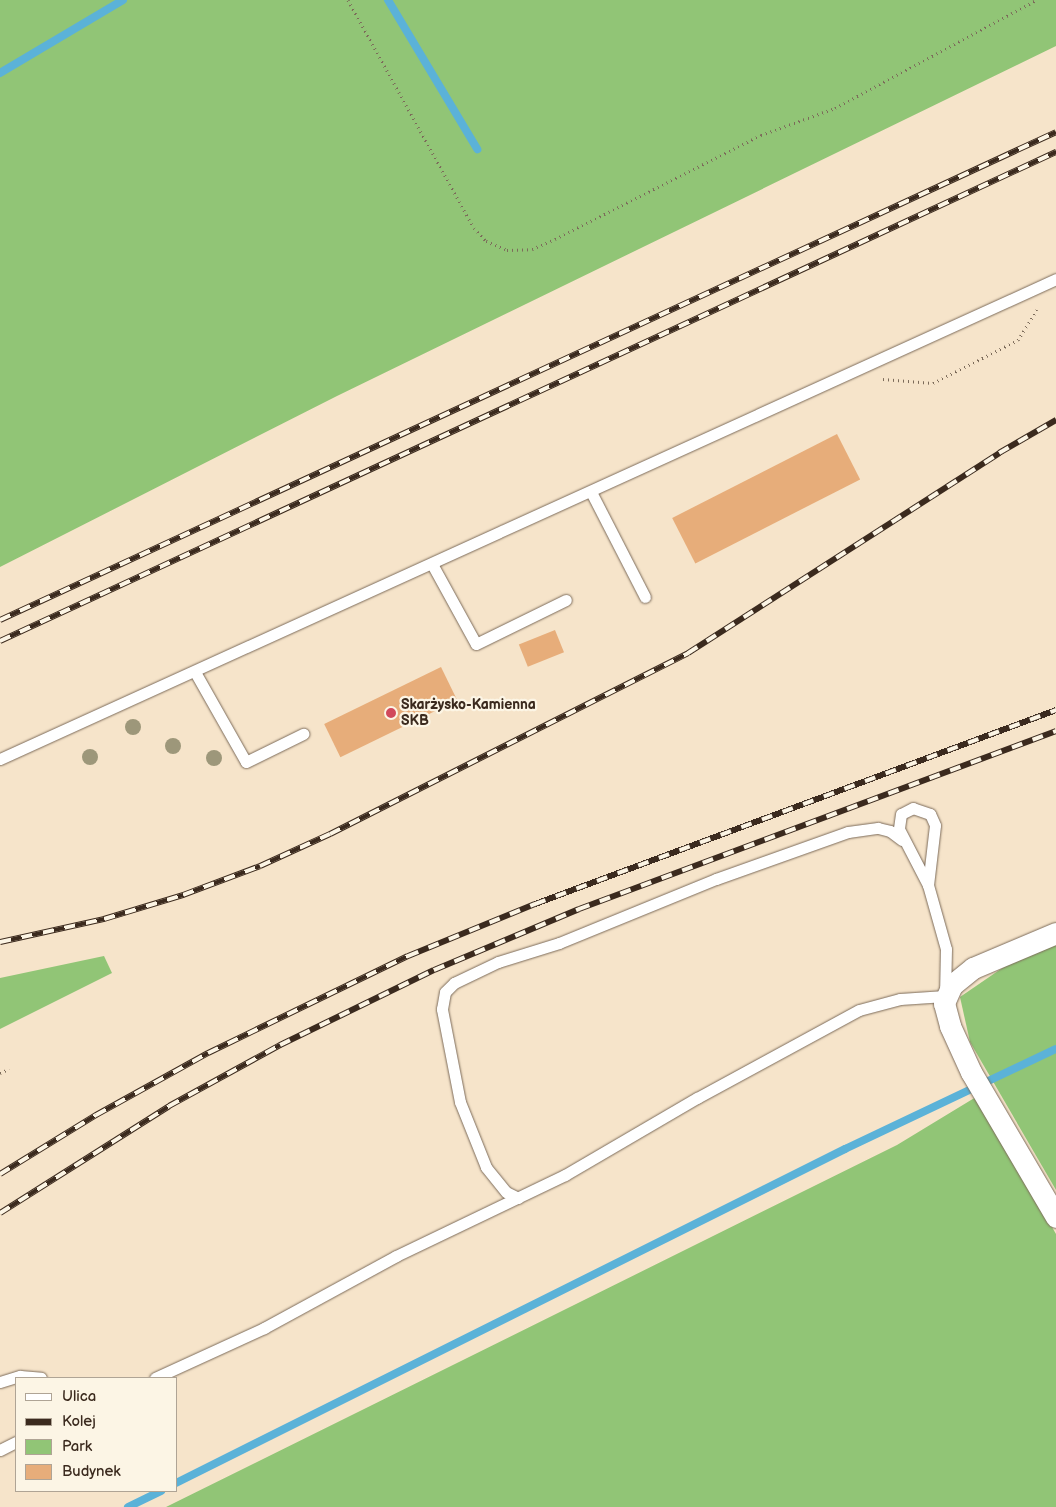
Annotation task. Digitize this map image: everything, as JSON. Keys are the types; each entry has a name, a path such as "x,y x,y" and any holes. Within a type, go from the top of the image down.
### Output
{"street":[{"path":"1056,932 973,968 959,978 945,996 946,1016 971,1072 1056,1217"}],"lane":[{"path":"0,759 1056,279"},
{"path":"591,492 644,597"},
{"path":"432,564 476,644 566,600"},
{"path":"195,672 246,762 303,734"},
{"path":"157,1377 264,1328 396,1256 518,1198 859,1010 900,999 945,996 946,949 928,885 902,840 898,824 901,814 913,808 930,814 935,825 928,885"},
{"path":"518,1198 506,1192 486,1167 460,1102 442,1009 445,992 454,983 498,962 559,943 716,879 848,832 878,828 890,831 902,840"},
{"path":"17,1377 30,1377"},
{"path":"0,1382 15,1378"},
{"path":"0,1450 15,1442"}],"path":[{"path":"348,0 474,228 486,241 507,250 532,249 554,240 760,135 835,108 1036,0"},
{"path":"0,1073 9,1069"}],"green space":[{"path":"0,0 1056,0 1056,46 337,396 0,567"},
{"path":"1056,940 1056,1190 970,1042 960,997 1014,960"},
{"path":"104,956 112,973 0,1029 0,978"},
{"path":"976,1097 1056,1234 1056,1507 166,1507 897,1145"}],"building":[{"path":"837,434 860,479 695,563 672,518"},
{"path":"555,630 564,652 528,667 519,645"},
{"name":"Skarżysko-Kamienna SKB","path":"441,667 457,700 340,757 324,724"}],"waterway":[{"path":"0,73 123,0"},
{"path":"388,0 477,149"},
{"path":"178,1482 845,1149 1056,1049"},
{"path":"128,1507 159,1492"}],"railway":[{"path":"0,620 1056,132"},
{"path":"0,641 1056,152"},
{"path":"0,942 104,919 183,895 260,866 330,834 688,653 999,453 1056,420"},
{"path":"0,1174 96,1115 208,1053 408,956 535,904 1056,710"},
{"path":"0,1213 169,1106 280,1045 434,970 579,909 1056,731"}],"place":[{"name":"Skarżysko-Kamienna SKB","path":"391,713"}]}
